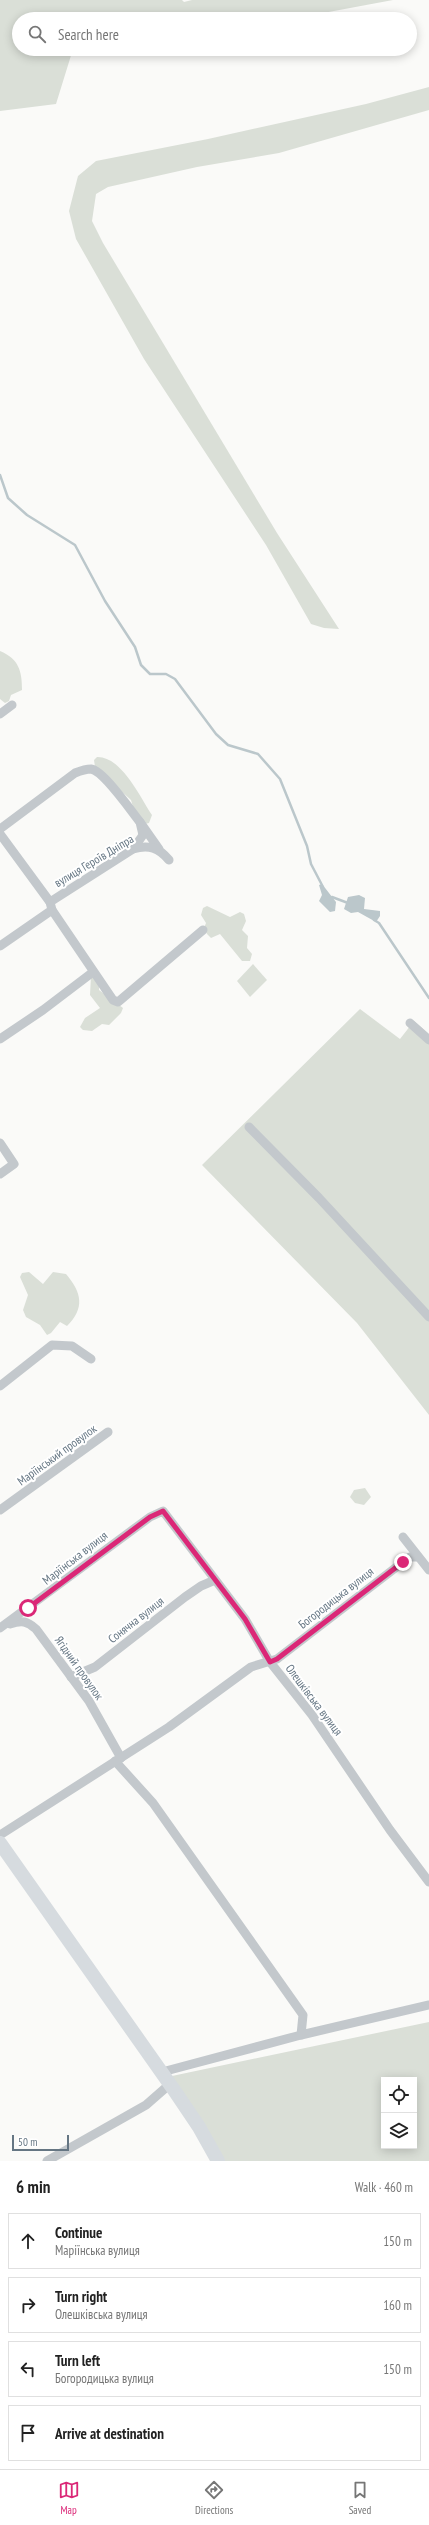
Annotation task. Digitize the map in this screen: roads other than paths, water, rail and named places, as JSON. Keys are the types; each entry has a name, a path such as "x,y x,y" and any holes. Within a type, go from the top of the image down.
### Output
{"main road":[{"path":"0,1843 162,2072 199,2127 218,2161"}],"street":[{"path":"0,714 12,705"},
{"path":"0,829 75,773 91,769 104,778 169,860"},
{"path":"133,849 143,835 140,822"},
{"path":"0,834 51,906 93,972 114,1000 118,1002 203,930"},
{"name":"вулиця Героїв Дніпра","path":"0,946 51,906 133,849 144,845 160,850"},
{"path":"0,1039 44,1010 93,972"},
{"path":"410,1023 429,1040"},
{"path":"249,1127 329,1208 429,1317"},
{"path":"0,1143 14,1164 0,1174"},
{"path":"0,1386 52,1345 72,1346 91,1359"},
{"name":"Маріїнський провулок","path":"0,1510 108,1432"},
{"name":"Маріїнська вулиця","path":"0,1628 150,1517 160,1512 166,1513"},
{"name":"Олешківська вулиця","path":"166,1513 245,1619 270,1662 312,1715 390,1830 429,1882"},
{"path":"403,1537 417,1557 429,1570"},
{"name":"Богородицька вулиця","path":"0,1836 169,1728 251,1667 260,1662 270,1662 277,1659 403,1562 410,1557 417,1557"},
{"name":"Сонячна вулиця","path":"71,1677 95,1667 185,1597 201,1586 215,1580"},
{"name":"Ягідний провулок","path":"0,1628 22,1621 27,1622 46,1641 89,1701 118,1760 153,1803 303,2015 301,2035"},
{"path":"162,2072 301,2035 429,2005"},
{"path":"47,2161 146,2106 170,2084"}],"waterway":[{"path":"0,475 8,498 27,515 75,545 105,601 135,647 141,665 150,674 166,674 175,679 216,734 228,745 258,754 280,779 307,846 311,864 323,887"},
{"path":"332,897 348,903"},
{"path":"374,920 379,923 429,998"}]}
